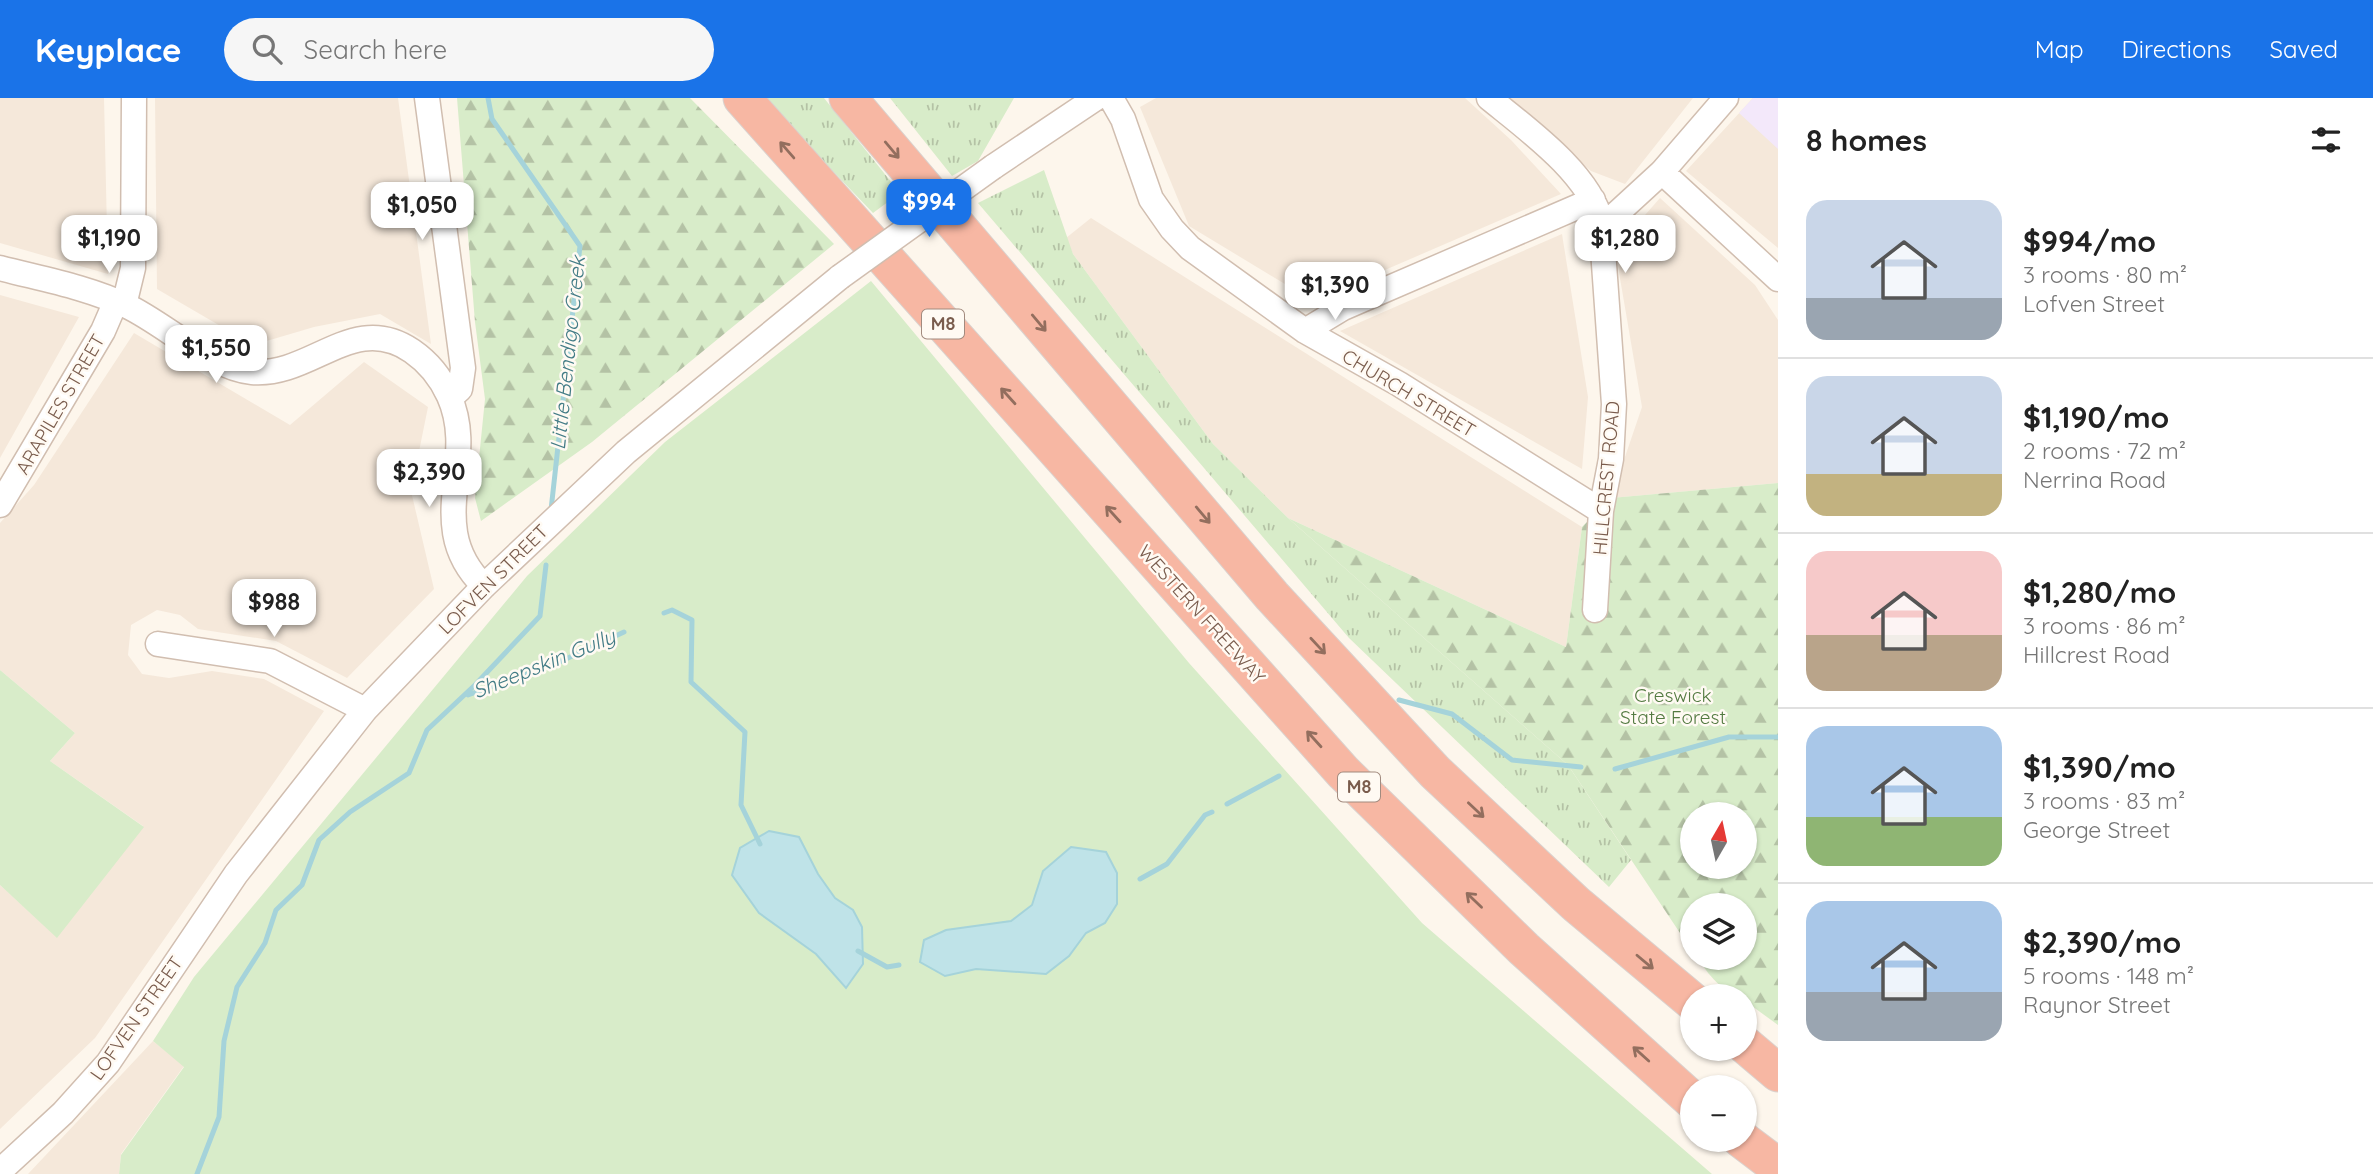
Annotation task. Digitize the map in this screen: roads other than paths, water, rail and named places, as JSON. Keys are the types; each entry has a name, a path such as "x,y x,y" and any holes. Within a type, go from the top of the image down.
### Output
{"highway":[{"name":"WESTERN FREEWAY","path":"742,98 1343,772 1524,949 1680,1089"},
{"path":"848,98 1272,596 1434,772 1576,904 1680,991"},
{"path":"1757,1055 1778,1073"},
{"path":"1757,1151 1778,1167"}],"street":[{"name":"ARAPILES STREET","path":"0,505 120,303 133,268 134,98"},
{"path":"427,98 463,368 460,389 450,398"},
{"name":"LOFVEN STREET","path":"0,1171 64,1113 108,1063 236,874 365,710 484,586 635,444 840,277 993,167 1096,98"},
{"name":"CHURCH STREET","path":"1111,98 1123,119 1147,190 1172,229 1197,253 1305,331 1371,367 1601,511"},
{"name":"HILLCREST ROAD","path":"1489,98 1555,156 1593,200 1601,228 1602,273 1614,381 1611,459 1601,511 1595,610"},
{"path":"1601,228 1662,172 1726,98"},
{"path":"1662,172 1778,279"},
{"path":"1305,331 1343,308 1593,200"},
{"path":"0,268 120,303 218,360 246,371 279,369 350,341 384,338 407,348 425,362 450,398 457,439 453,528 464,561 484,586"},
{"path":"158,644 270,661 365,710"}],"water":[{"path":"769,831 799,837 818,874 835,898 853,910 862,927 863,964 846,988 816,954 759,913 732,875 740,848"},
{"path":"1071,847 1106,852 1117,873 1117,904 1105,923 1086,933 1069,956 1046,974 976,969 945,976 920,962 924,940 946,930 1011,921 1032,905 1043,871"}],"waterway":[{"name":"Little Bendigo Creek","path":"488,98 492,119 580,246 551,510"},
{"name":"Little Bendigo Creek","path":"197,1174 219,1117 224,1041 237,987 265,943 276,910 302,885 319,840 350,812 409,773 427,730 475,685 540,616 546,565"},
{"name":"Sheepskin Gully","path":"664,613 672,610 692,620 691,682 745,732 741,805 760,844"},
{"name":"Sheepskin Gully","path":"468,695 555,664 624,632"},
{"name":"Sheepskin Gully","path":"1399,700 1452,714 1512,760 1581,767"},
{"name":"Sheepskin Gully","path":"1615,769 1729,737 1778,737"},
{"name":"Sheepskin Gully","path":"1227,804 1279,776"},
{"name":"Sheepskin Gully","path":"1140,879 1167,864 1205,815 1212,812"},
{"name":"Sheepskin Gully","path":"858,951 887,967 899,965"}],"park label":[{"name":"Creswick State Forest","path":"1673,706"}]}
